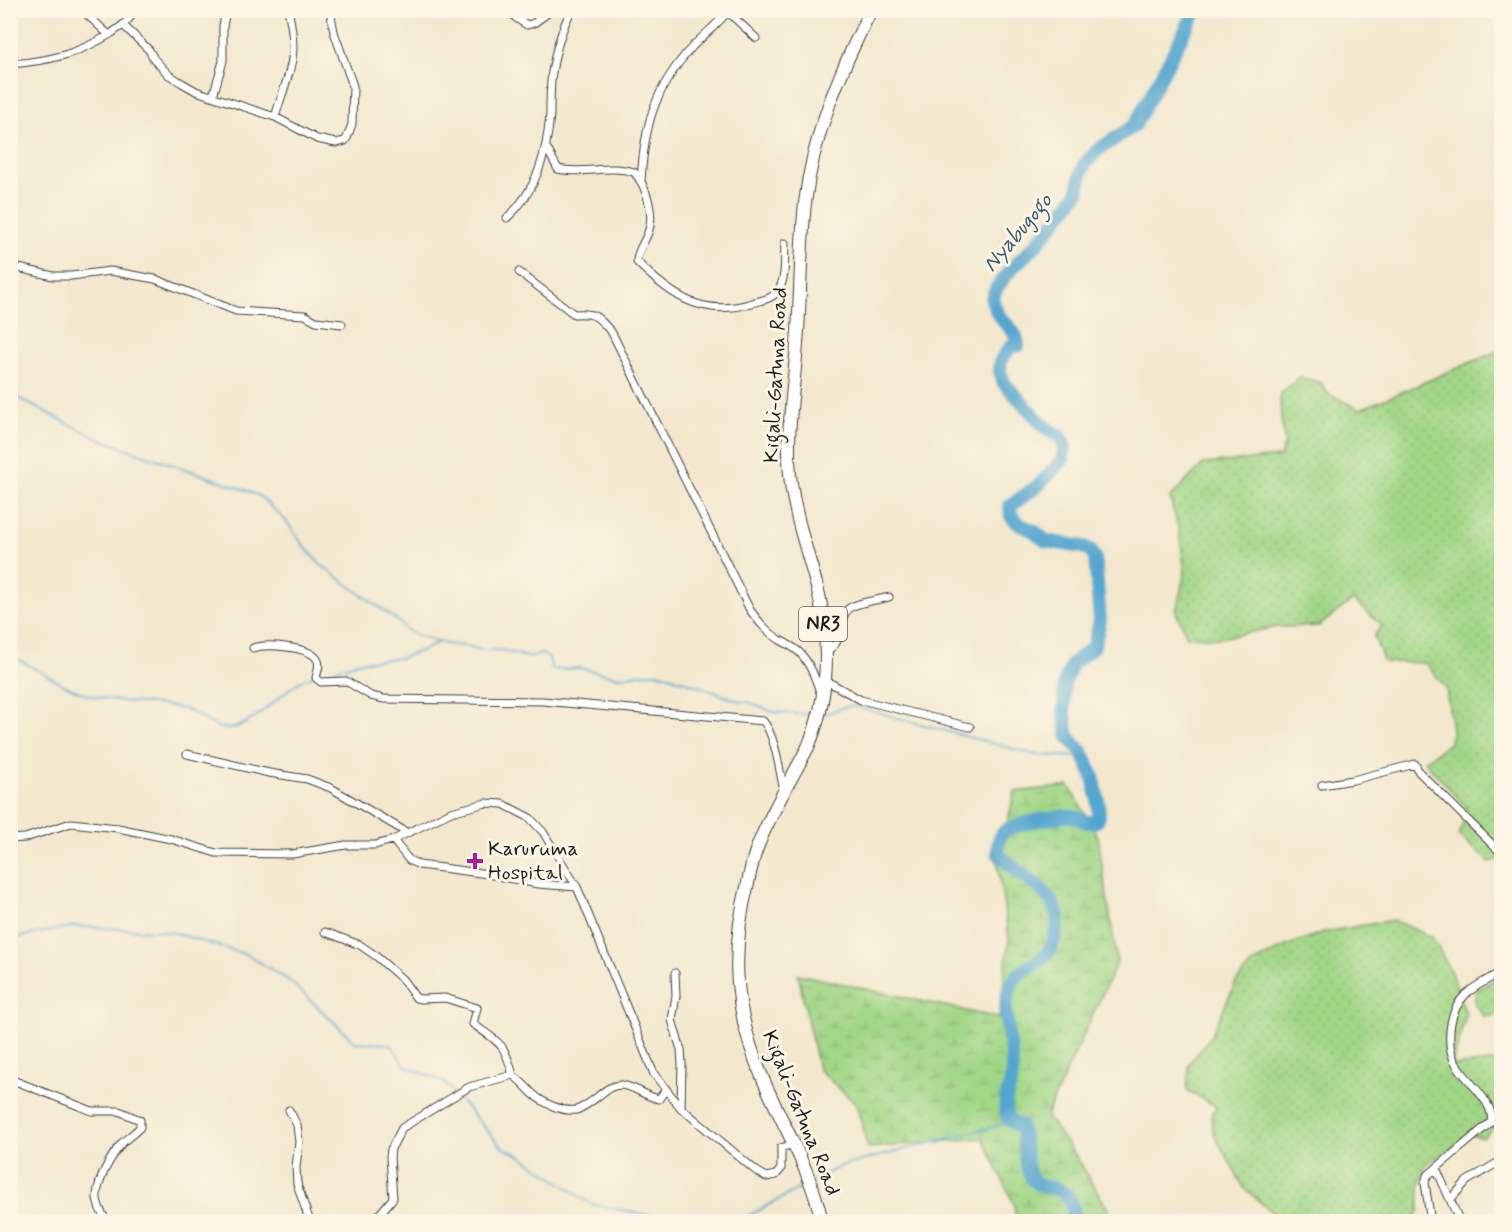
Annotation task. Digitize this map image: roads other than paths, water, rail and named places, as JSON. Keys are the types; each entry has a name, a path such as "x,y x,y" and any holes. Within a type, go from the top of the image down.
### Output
{"highway":[{"name":"Kigali-Gatuna Road","path":"822,1221 816,1195 762,1078 750,1045 739,999 736,970 738,933 756,850 815,730 825,680 826,651 819,596 801,531 790,477 790,407 797,343 805,204 812,164 821,125 833,93 871,10"}],"street":[{"path":"82,10 109,35"},
{"path":"10,64 72,54 124,26 135,10"},
{"path":"213,96 223,61 223,26 226,10"},
{"path":"275,117 293,62 293,35 288,10"},
{"path":"124,26 145,45 169,75 196,90 275,117 317,139 336,143 347,138 352,124 353,86 334,32 330,10"},
{"path":"510,10 516,18 527,25 534,23 552,10"},
{"path":"507,218 514,212 541,167 546,147 552,70 571,10"},
{"path":"641,182 646,133 658,94 693,47 728,11 756,38"},
{"path":"546,147 558,169 577,171 622,169 634,172 650,204 649,232 637,254 637,262 675,293 703,308 745,305 766,300 776,292 782,282 785,243"},
{"path":"10,267 53,276 111,271 155,279 236,311 297,314 305,315 316,321 342,324"},
{"path":"519,273 574,314 596,315 612,333 750,610 763,627 802,655 809,664 822,700"},
{"path":"826,651 838,642 847,610 852,606 889,597"},
{"path":"253,648 264,645 306,651 317,658 319,665 317,680 321,682 346,681 377,699 543,701 763,721 767,725 771,738 784,792"},
{"path":"825,680 861,700 970,727"},
{"path":"187,754 269,773 307,779 332,788 406,832"},
{"path":"1322,785 1353,780 1415,764 1419,772 1502,854"},
{"path":"10,839 25,838 71,823 117,828 171,839 216,853 292,854 326,848 375,845 393,840 435,818 467,807 486,803 503,804 530,818 543,832 577,887 654,1074 681,1108 755,1170 766,1176 776,1175 781,1169 781,1148 793,1144"},
{"path":"393,840 409,860 419,865 488,874 538,884 577,887"},
{"path":"325,932 360,945 376,956 402,979 416,998 445,998 477,1008 473,1024 499,1042 506,1051 513,1075 534,1096 547,1104 561,1109 576,1110 608,1088 615,1086 623,1085 659,1099 666,1089"},
{"path":"1431,1221 1425,1179 1491,1122 1492,1116 1489,1107 1454,1059 1449,1037 1453,1016 1460,1001 1467,993 1502,971"},
{"path":"675,973 676,996 672,1020 681,1050 681,1108"},
{"path":"373,1221 393,1198 391,1149 402,1128 470,1087 513,1075"},
{"path":"10,1078 92,1111 119,1111 140,1120 140,1127 113,1154 101,1182 97,1196 99,1207 107,1221"},
{"path":"289,1110 297,1125 299,1142 296,1167 297,1184 310,1221"},
{"path":"1450,1199 1467,1181 1501,1160"},
{"path":"1436,1168 1460,1221"}],"waterway":[{"name":"Nyabugogo","path":"1071,1222 1073,1208 1067,1195 1059,1190 1040,1185 1031,1177 1021,1127 1013,1123 1005,1107 1012,1071 1006,1016 1008,995 1016,977 1042,958 1053,944 1057,914 1048,897 1005,860 998,853 998,847 1003,833 1017,826 1065,816 1092,822 1097,821 1099,816 1093,776 1082,752 1068,736 1064,709 1064,685 1072,664 1094,646 1100,621 1095,558 1090,550 1083,547 1046,541 1034,531 1019,524 1011,516 1010,506 1039,485 1063,459 1065,447 1060,436 1046,428 1004,383 1000,371 1001,360 1011,346 1018,346 1018,341 999,315 992,299 997,287 1011,269 1036,245 1078,193 1085,164 1098,150 1135,125 1197,10"},
{"path":"10,394 99,439 261,497 286,521 321,565 416,635 446,644 481,650 501,650 528,657 542,654 549,658 552,670 580,668 619,677 661,673 739,701 752,703 772,712 814,715"},
{"path":"320,675 357,662 401,658 440,641"},
{"path":"10,656 82,693 184,709 220,728 227,729 245,724 295,685 314,676"},
{"path":"823,714 853,706 1036,755 1085,757"},
{"path":"10,939 75,926 171,932 248,955 291,982 355,1042 391,1044 405,1066 443,1081 502,1147 523,1157 591,1204 670,1219 727,1222"},
{"path":"813,1181 841,1166 1011,1122"},
{"path":"737,1222 806,1185"}],"place":[{"name":"Karuruma Hospital","path":"475,861"}]}
